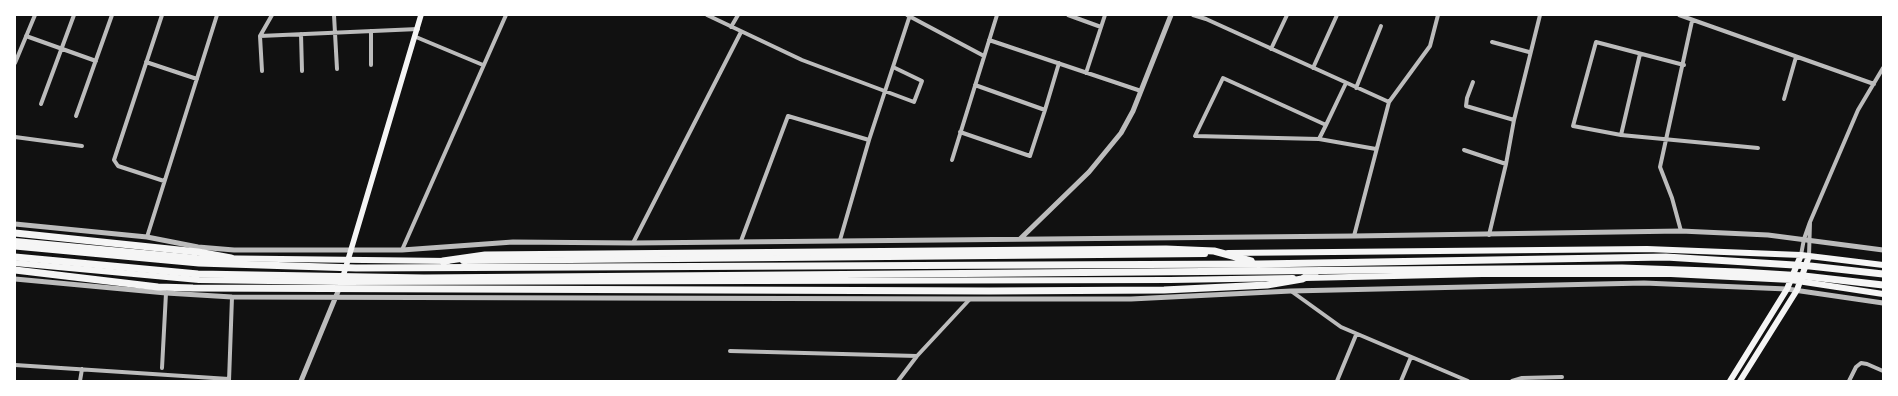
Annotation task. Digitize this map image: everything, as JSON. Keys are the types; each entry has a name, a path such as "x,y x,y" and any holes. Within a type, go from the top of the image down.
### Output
{"highway":[{"path":"15,233 198,252 230,258"},
{"path":"15,246 199,263 356,268 1260,264 1666,257 1810,266 1883,274"},
{"path":"443,261 485,255 1166,249 1214,251 1260,264"},
{"path":"15,257 198,274 424,278 1612,268 1686,269 1804,276 1883,285"},
{"path":"15,270 158,286 969,291 1164,290 1268,285 1302,280 1320,271"}],"main road":[{"path":"340,286 416,37 421,15"},
{"path":"15,241 197,258 347,261 1647,249 1800,255 1883,265"},
{"path":"1730,381 1787,288 1800,255"},
{"path":"1740,381 1797,290 1809,256"},
{"path":"15,263 199,280 340,286 1170,280 1626,273 1791,280 1883,294"}],"street":[{"path":"15,62 35,15"},
{"path":"42,104 74,15"},
{"path":"76,116 112,15"},
{"path":"162,15 114,160 118,166 164,181"},
{"path":"147,237 217,15"},
{"path":"262,71 260,36 272,15"},
{"path":"334,15 337,69"},
{"path":"402,250 506,15"},
{"path":"707,15 802,60 914,102 922,81 893,67"},
{"path":"731,26 738,15"},
{"path":"952,160 996,15"},
{"path":"1068,15 1101,27"},
{"path":"1086,72 1105,15"},
{"path":"1020,239 1089,172 1110,148 1127,124 1171,15"},
{"path":"1193,15 1206,19 1389,102"},
{"path":"1206,19 1209,15"},
{"path":"1271,49 1286,15"},
{"path":"1313,68 1337,15"},
{"path":"1354,236 1389,102 1430,46 1438,15"},
{"path":"1489,235 1529,52 1539,15"},
{"path":"1679,15 1874,84"},
{"path":"840,240 869,140 909,16 984,56"},
{"path":"1681,231 1672,198 1660,167 1684,65 1692,21"},
{"path":"1356,88 1381,26"},
{"path":"260,36 418,29"},
{"path":"370,31 371,65"},
{"path":"633,243 741,32"},
{"path":"301,34 302,71"},
{"path":"26,36 96,60"},
{"path":"416,37 483,65"},
{"path":"989,40 1141,91"},
{"path":"1492,42 1529,52"},
{"path":"1684,65 1596,42 1572,126 1621,135 1758,148"},
{"path":"1621,135 1640,54"},
{"path":"1784,99 1796,57"},
{"path":"146,62 197,79"},
{"path":"960,132 1030,156 1059,64"},
{"path":"1800,255 1810,222 1858,110 1883,68"},
{"path":"1326,125 1223,78 1195,136 1319,139 1376,149"},
{"path":"1473,82 1466,106 1514,120"},
{"path":"1319,139 1346,83"},
{"path":"975,85 1045,110"},
{"path":"742,242 788,116 869,140"},
{"path":"15,137 82,146"},
{"path":"1464,150 1506,164"},
{"path":"1809,256 1810,222"},
{"path":"15,224 147,237 216,249 350,251 402,250 513,242 633,243 1489,235 1681,231 1768,235 1883,250"},
{"path":"15,279 232,297 970,299 1131,299 1291,291 1644,283 1787,288 1883,303"},
{"path":"301,381 340,286"},
{"path":"1291,291 1332,322 1356,335 1468,381"},
{"path":"162,368 166,293"},
{"path":"15,364 229,380 232,297"},
{"path":"898,381 917,356 970,299"},
{"path":"1337,381 1356,335"},
{"path":"730,351 917,356"},
{"path":"1401,381 1411,357"},
{"path":"1849,381 1856,367 1861,363 1883,371"},
{"path":"80,381 82,369"},
{"path":"1452,381 1455,376"},
{"path":"1512,381 1522,378 1562,377"}]}
